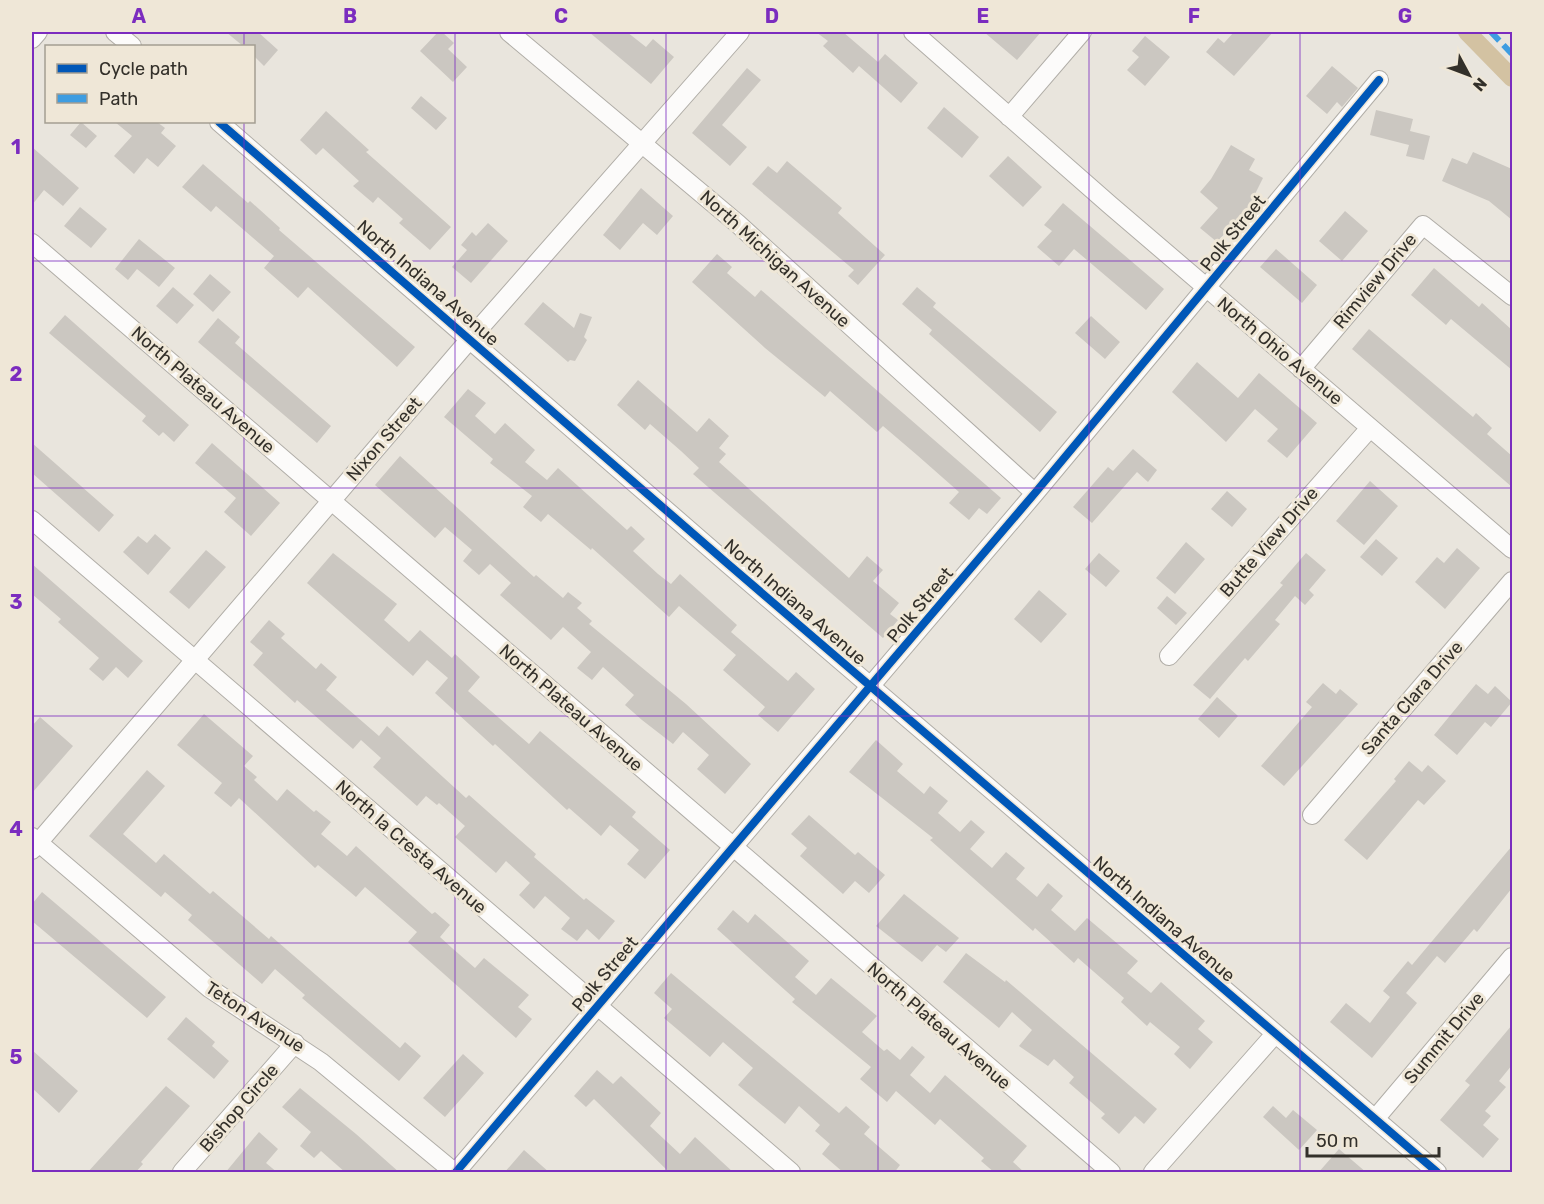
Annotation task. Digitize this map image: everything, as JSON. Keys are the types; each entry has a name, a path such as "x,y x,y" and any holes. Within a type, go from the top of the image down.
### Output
{"street":[{"path":"32,39 38,32"},
{"path":"115,32 131,45"},
{"name":"North Michigan Avenue","path":"509,32 738,224 1035,493"},
{"name":"Nixon Street","path":"34,843 470,339 740,32"},
{"name":"North Ohio Avenue","path":"913,32 1207,289 1512,549"},
{"path":"1009,117 1082,32"},
{"name":"Polk Street","path":"455,1173 1035,493 1379,80"},
{"name":"North Indiana Avenue","path":"220,123 870,687 1437,1173"},
{"name":"Rimview Drive","path":"1301,369 1423,225 1512,296"},
{"name":"North Plateau Avenue","path":"32,243 1111,1173"},
{"name":"Butte View Drive","path":"1169,656 1370,428"},
{"name":"North la Cresta Avenue","path":"32,520 791,1173"},
{"name":"Santa Clara Drive","path":"1312,815 1512,581"},
{"name":"Teton Avenue","path":"34,843 209,988 243,1013 295,1043 455,1173"},
{"name":"Summit Drive","path":"1374,1119 1512,957"},
{"path":"1153,1173 1275,1034"},
{"name":"Bishop Circle","path":"182,1173 295,1043"}],"building":[{"path":"226,32 258,32 278,50 264,66 255,57 255,45 242,45"},
{"path":"438,32 442,32 454,43 448,49 467,67 453,82 420,51"},
{"path":"589,32 627,32 646,47 653,39 674,57 651,84"},
{"path":"816,32 843,32 878,62 885,54 918,83 901,103 859,66 853,73 823,46 828,41"},
{"path":"984,32 1041,32 1017,60"},
{"path":"1234,32 1273,32 1234,76 1206,52 1218,38 1224,43"},
{"path":"1145,36 1170,57 1145,86 1127,70 1139,57 1132,51"},
{"path":"1332,66 1358,88 1342,107 1337,102 1327,114 1306,96"},
{"path":"747,68 761,80 722,125 747,147 730,166 692,133"},
{"path":"421,96 447,118 436,130 411,108"},
{"path":"944,107 979,137 962,158 927,128"},
{"path":"1376,110 1413,119 1410,131 1430,136 1424,160 1406,156 1409,145 1370,135"},
{"path":"326,111 369,150 366,152 451,227 430,250 399,223 403,219 378,197 373,203 353,186 359,181 323,148 316,155 300,140"},
{"path":"82,123 97,136 86,148 70,135"},
{"path":"116,123 158,123 165,128 161,133 176,146 158,167 147,158 134,174 114,156 132,136"},
{"path":"1231,145 1255,159 1249,170 1263,178 1248,208 1217,242 1200,228 1218,208 1200,192 1211,179"},
{"path":"32,147 79,188 63,206 44,190 32,205"},
{"path":"1473,152 1512,169 1512,220 1489,201 1442,181 1452,158 1467,164"},
{"path":"1008,156 1042,187 1023,207 989,176"},
{"path":"787,161 842,208 838,213 885,255 858,285 848,276 854,270 752,184 768,166 777,173"},
{"path":"203,164 248,203 250,201 280,228 279,230 415,347 397,367 308,287 298,298 264,268 274,256 216,206 211,212 182,187"},
{"path":"641,188 673,216 657,235 643,223 620,250 603,235"},
{"path":"1063,203 1164,289 1146,310 1074,249 1059,266 1037,247 1052,231 1044,225"},
{"path":"80,207 107,229 91,248 64,226"},
{"path":"1345,211 1368,231 1342,261 1319,241"},
{"path":"488,223 508,241 471,283 452,267 467,250 461,245 472,232 476,236"},
{"path":"139,239 175,268 159,287 137,269 128,280 115,269"},
{"path":"1276,249 1317,285 1302,303 1260,267"},
{"path":"717,254 732,267 727,273 755,297 761,290 1001,498 987,514 979,508 969,520 949,503 959,492 917,455 883,426 877,432 830,391 825,397 765,348 692,282"},
{"path":"1434,268 1479,307 1482,303 1512,330 1512,370 1451,319 1446,325 1411,295"},
{"path":"210,274 231,292 213,312 193,294"},
{"path":"173,287 194,305 177,324 156,306"},
{"path":"917,287 936,303 933,307 1057,412 1040,432 929,334 932,330 902,304"},
{"path":"543,302 574,328 580,313 592,317 584,337 587,340 575,361 568,362 524,324"},
{"path":"65,315 189,425 174,442 163,432 159,436 142,421 146,416 49,333"},
{"path":"1091,316 1120,342 1105,359 1075,333"},
{"path":"218,318 240,337 235,343 331,426 317,443 198,342"},
{"path":"1369,329 1473,417 1476,413 1492,428 1487,434 1512,456 1512,487 1352,349"},
{"path":"1197,362 1238,398 1259,373 1317,423 1287,458 1267,441 1278,429 1255,409 1226,442 1172,392"},
{"path":"638,380 697,432 709,418 729,436 719,448 726,454 719,462 849,578 867,556 883,570 873,581 899,603 890,614 898,620 883,638 693,474 699,468 681,451 650,424 645,430 617,405"},
{"path":"468,389 486,403 475,416 495,434 505,423 535,450 525,462 547,480 558,468 627,530 631,526 645,539 633,551 658,574 671,584 680,574 737,625 731,632 788,681 796,672 815,689 778,732 758,715 765,707 723,670 736,655 679,606 669,617 592,548 591,550 548,514 541,522 523,507 532,496 490,463 493,459 444,417"},
{"path":"32,443 114,515 99,532 32,473"},
{"path":"212,443 280,503 251,536 224,512 236,498 195,463"},
{"path":"1133,449 1157,470 1148,482 1137,472 1092,523 1073,507 1108,467 1113,471"},
{"path":"400,456 534,577 536,575 563,598 568,592 582,603 577,608 592,621 589,624 686,704 751,764 725,794 697,769 709,755 683,732 673,744 625,705 634,695 603,667 592,680 577,668 591,652 563,627 551,640 500,595 511,583 490,564 479,575 463,561 472,550 445,527 435,538 375,485"},
{"path":"1370,481 1398,506 1364,545 1336,521"},
{"path":"1227,491 1247,509 1232,527 1211,509"},
{"path":"155,534 171,548 148,575 123,552 138,536 147,543"},
{"path":"1376,539 1398,558 1382,576 1360,557"},
{"path":"1186,542 1205,559 1175,594 1156,578"},
{"path":"1457,548 1480,568 1445,609 1415,582 1437,557 1444,563"},
{"path":"206,550 226,567 189,609 169,592"},
{"path":"333,553 397,604 384,620 409,642 420,630 452,658 455,654 480,677 468,691 529,744 540,731 636,812 632,817 670,850 645,879 627,864 639,850 610,825 601,836 569,808 567,810 435,693 448,678 427,660 413,676 307,583"},
{"path":"1099,553 1120,571 1106,587 1085,569"},
{"path":"1306,553 1326,570 1309,590 1314,595 1305,605 1295,596 1275,620 1280,624 1248,661 1245,658 1210,699 1193,685 1283,585 1280,583"},
{"path":"32,564 143,661 128,678 116,667 103,681 89,669 99,658 58,622 61,619 32,594"},
{"path":"1039,590 1067,614 1041,643 1014,619"},
{"path":"1167,596 1187,613 1176,625 1157,608"},
{"path":"269,620 285,634 281,638 316,669 321,663 337,677 326,690 379,736 387,726 466,798 469,795 536,854 534,857 584,900 586,898 615,921 599,940 587,929 577,941 561,929 570,918 545,896 534,909 519,895 530,883 506,861 496,873 455,837 465,826 439,803 437,805 426,796 417,806 373,767 381,758 361,740 353,749 297,700 295,703 253,665 263,653 250,642"},
{"path":"1323,683 1336,694 1340,689 1358,704 1284,786 1261,766 1312,707 1306,702"},
{"path":"1476,684 1488,694 1495,686 1512,702 1491,727 1485,722 1457,755 1434,735"},
{"path":"1217,697 1238,716 1219,738 1198,719"},
{"path":"204,714 253,756 244,766 257,777 254,780 277,801 287,789 314,812 316,810 331,822 321,834 347,856 356,846 432,914 435,912 450,925 440,937 475,968 484,958 529,995 518,1007 532,1019 516,1038 408,942 417,932 365,887 356,897 318,865 315,868 239,798 231,807 214,793 222,783 177,745"},
{"path":"40,717 73,746 32,793 32,726"},
{"path":"876,740 903,764 897,771 924,794 930,786 948,801 938,813 960,832 971,820 985,832 970,849 992,868 1006,852 1025,868 1016,879 1037,897 1048,883 1063,896 1051,910 1075,931 1087,918 1138,961 1127,973 1151,993 1161,982 1205,1021 1198,1029 1213,1042 1190,1069 1174,1054 1180,1047 1150,1022 1147,1026 1121,1002 1124,998 1078,958 1074,963 1035,928 1033,931 930,840 933,838 849,772"},
{"path":"1409,761 1422,772 1428,765 1446,781 1424,805 1418,800 1367,860 1344,840 1396,781 1394,779"},
{"path":"147,770 165,786 123,834 156,863 164,854 210,894 213,891 269,939 271,936 400,1048 405,1042 421,1056 399,1081 302,998 305,995 275,969 262,984 188,920 192,915 165,892 161,897 89,836"},
{"path":"809,815 855,855 858,852 885,875 869,893 855,881 843,894 800,856 807,848 791,834"},
{"path":"1512,846 1512,888 1477,932 1474,929 1445,963 1437,956 1406,993 1417,1003 1372,1058 1330,1022 1346,1003 1370,1023 1390,997 1383,991 1408,961 1412,965"},
{"path":"42,892 166,997 147,1018 32,921 32,904"},
{"path":"904,894 959,938 946,952 937,945 922,962 876,926"},
{"path":"733,910 748,923 755,914 809,961 795,977 816,995 831,978 877,1016 862,1032 884,1051 887,1049 900,1060 912,1046 925,1057 910,1075 930,1093 945,1075 1027,1146 1013,1162 1025,1173 995,1173 981,1161 984,1158 940,1119 935,1125 896,1091 887,1102 860,1079 871,1067 792,1002 795,999 717,929"},
{"path":"966,953 1005,982 1006,980 1157,1109 1144,1124 1135,1116 1119,1134 1101,1118 1105,1114 1069,1083 1074,1077 1054,1059 1048,1066 1019,1046 1032,1030 1012,1012 999,1028 943,982"},
{"path":"671,973 839,1113 846,1106 870,1127 864,1134 900,1165 894,1173 844,1173 822,1154 830,1144 815,1131 820,1125 799,1106 785,1124 738,1085 753,1068 723,1042 710,1057 664,1018 672,1009 654,993"},
{"path":"186,1017 215,1042 212,1046 229,1061 214,1079 167,1039"},
{"path":"1512,1025 1512,1065 1499,1081 1506,1087 1485,1111 1491,1116 1483,1125 1499,1139 1483,1158 1440,1120 1470,1085 1465,1081"},
{"path":"32,1050 78,1091 59,1113 32,1088"},
{"path":"463,1054 484,1073 445,1117 423,1098"},
{"path":"597,1070 613,1084 621,1076 661,1113 650,1126 680,1154 695,1137 734,1173 670,1173 594,1099 586,1107 574,1096"},
{"path":"166,1086 190,1106 141,1162 143,1164 135,1173 87,1173"},
{"path":"300,1088 400,1173 346,1173 321,1151 314,1158 300,1146 311,1132 282,1107"},
{"path":"1273,1106 1286,1118 1293,1110 1317,1130 1299,1150 1263,1117"},
{"path":"259,1132 278,1149 266,1163 278,1173 225,1173"},
{"path":"1339,1149 1367,1173 1318,1173"},
{"path":"524,1150 550,1173 504,1173"}],"waterway":[{"path":"1467,32 1512,78"}],"marked path":[{"path":"1491,32 1512,54"}],"cycle path":[{"path":"456,1172 1035,493 1379,80"},
{"path":"220,123 728,564 1437,1172"}]}
